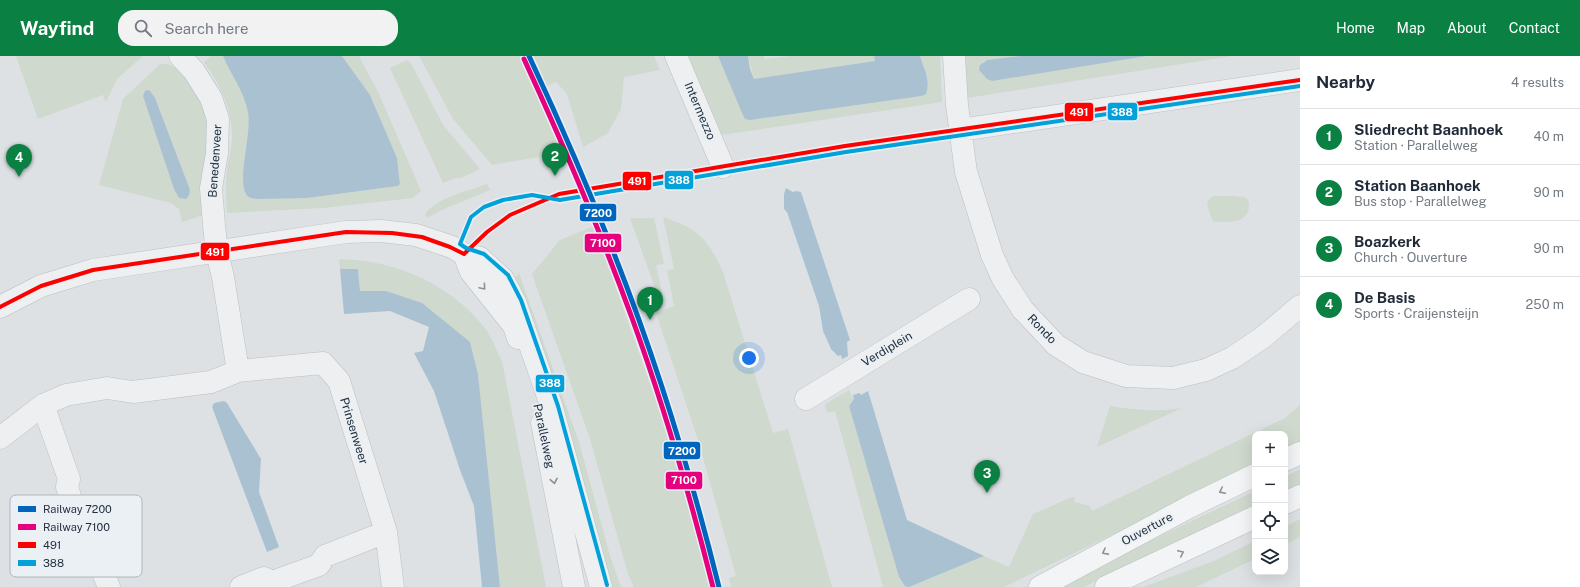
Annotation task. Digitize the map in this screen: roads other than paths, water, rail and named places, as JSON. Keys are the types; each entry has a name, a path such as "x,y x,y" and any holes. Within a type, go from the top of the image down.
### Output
{"main road":[{"path":"1288,459 1300,453"},
{"name":"Ouverture","path":"1040,587 1189,507 1252,476"},
{"path":"1288,502 1300,496"},
{"path":"1106,587 1252,518"}],"street":[{"name":"Benedenveer","path":"180,56 194,71 211,98 218,119 217,153 211,188 217,252"},
{"name":"Intermezzo","path":"676,56 723,167"},
{"name":"Rondo","path":"954,56 960,130 966,172 992,255 1003,279 1022,310 1056,345 1083,362 1126,376 1173,378 1206,370 1232,358 1262,338 1300,306"},
{"path":"960,130 1300,80"},
{"path":"0,307 41,286 93,270 346,232 381,232 416,235 458,250"},
{"name":"Parallelweg","path":"458,250 471,272 514,326 535,389 574,587"},
{"name":"Parallelweg","path":"458,250 480,258 495,271 503,279 515,302 552,408 601,587"},
{"path":"217,252 223,277 238,371"},
{"name":"Verdiplein","path":"806,399 969,299"},
{"name":"Prinsenweer","path":"0,438 43,405 66,395 107,388 133,392 211,382 238,371 323,363 339,381 386,532 393,587"},
{"path":"43,405 69,479 66,487 69,495"},
{"path":"241,587 264,578 272,582 319,565 325,556 386,532"},
{"path":"105,577 109,587"}],"water":[{"path":"223,56 342,56 370,95 397,158 400,184 398,186 307,198 250,198 246,194 243,178 249,121 248,112 240,90"},
{"path":"718,56 748,56 750,69 754,79 875,61 874,56 920,56 928,84 926,94 921,96 750,120 745,119 742,113"},
{"path":"1020,56 1147,56 992,81 987,79 979,70 980,65 987,60"},
{"path":"148,90 155,98 190,190 186,199 179,198 174,189 143,96 145,91"},
{"path":"786,188 793,192 801,192 850,340 847,342 848,356 842,359 841,355 838,356 831,349 823,331 819,306 787,212 784,209 784,194"},
{"path":"340,269 358,269 360,291 386,291 422,303 470,342 478,374 500,587 482,587 474,506 460,470 434,391 414,353 423,351 429,327 390,311 344,314"},
{"path":"868,391 907,520 984,556 909,587 905,586 899,577 849,406 854,399 853,395 860,393 861,395"},
{"path":"224,401 227,403 261,459 259,492 279,547 267,552 212,407 214,403"}],"rail line":[{"name":"7200","path":"529,56 566,136 632,300 685,460 719,587"},
{"name":"7100","path":"524,59 581,187 632,318 676,451 713,587"}],"place":[{"name":"Station Baanhoek","path":"555,176"},
{"name":"De Basis","path":"19,177"},
{"name":"Sliedrecht Baanhoek","path":"650,320"},
{"name":"Boazkerk","path":"987,493"}]}
